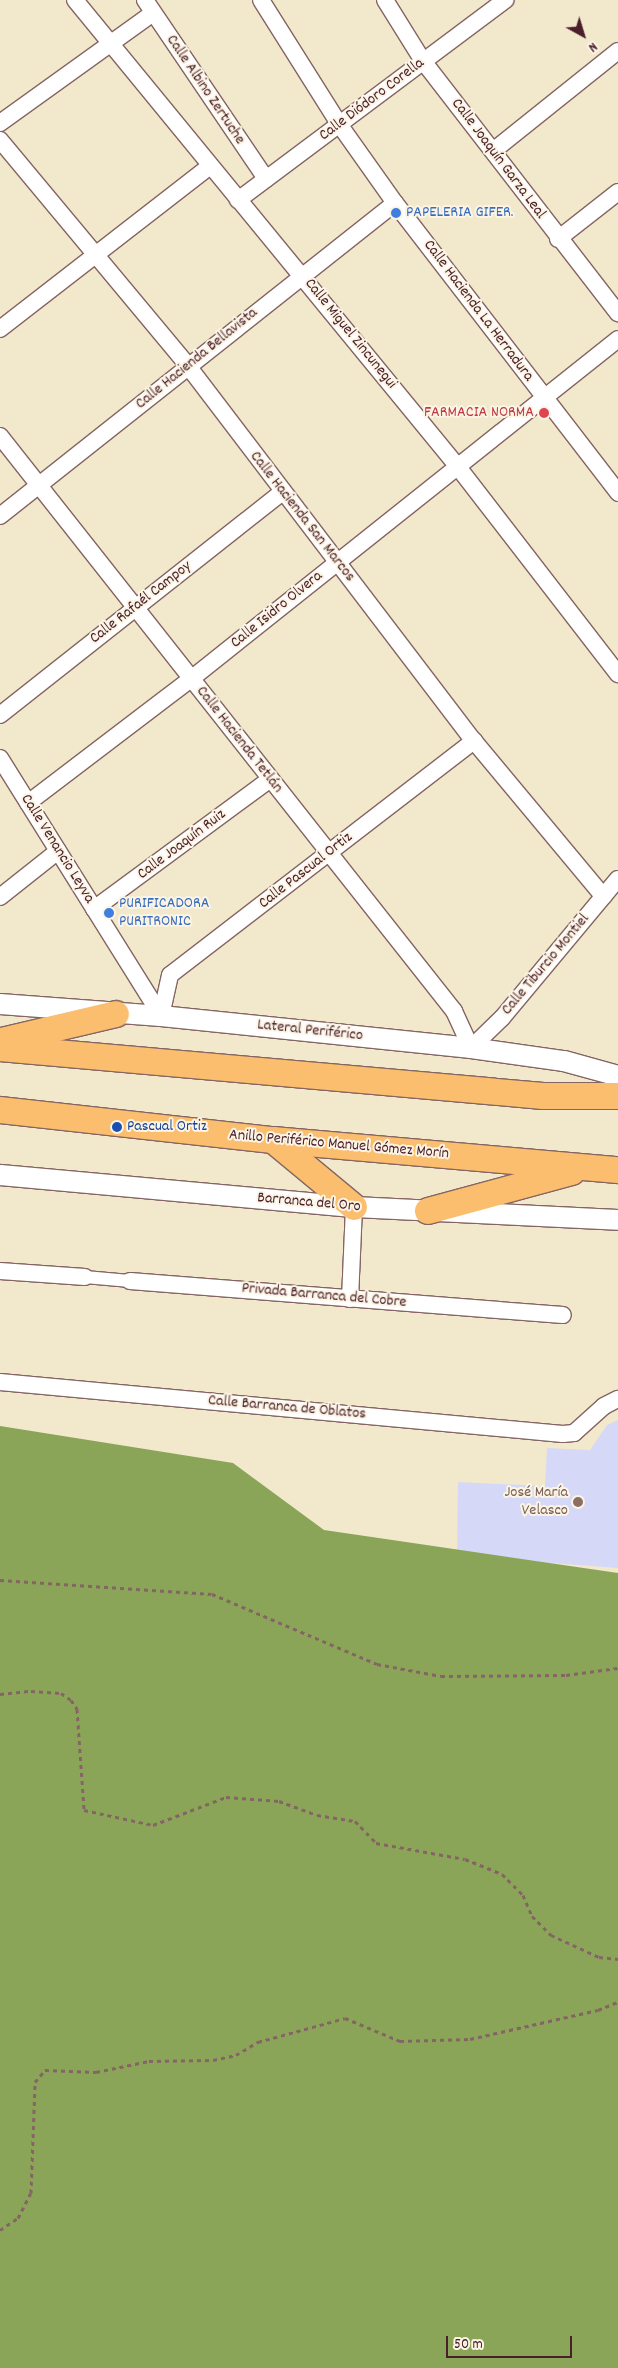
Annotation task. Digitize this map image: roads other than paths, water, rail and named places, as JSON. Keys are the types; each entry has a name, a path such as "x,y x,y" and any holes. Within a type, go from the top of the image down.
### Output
{"highway":[{"path":"0,1042 116,1014"},
{"path":"0,1048 543,1096 618,1096"},
{"name":"Anillo Periférico Manuel Gómez Morín","path":"0,1110 273,1140 618,1170"},
{"path":"273,1140 354,1207"},
{"path":"428,1211 589,1167"}],"street":[{"name":"Calle Miguel Zincunegui","path":"76,0 210,167 302,275 458,467 618,674"},
{"name":"Calle Hacienda La Herradura","path":"261,0 339,124 395,203 618,493"},
{"name":"Calle Joaquín Garza Leal","path":"385,0 424,61 558,239 618,313"},
{"name":"Calle Diódoro Corella","path":"238,200 505,0"},
{"path":"0,123 112,43 149,7"},
{"name":"Calle Albino Zertuche","path":"149,7 266,179"},
{"path":"493,151 618,51"},
{"name":"Calle Hacienda San Marcos","path":"0,140 188,366 282,492 474,741 603,896"},
{"path":"0,328 210,167"},
{"path":"558,239 618,192"},
{"name":"Calle Hacienda Bellavista","path":"0,516 395,203"},
{"name":"Calle Isidro Olvera","path":"28,802 191,679 618,339"},
{"name":"Calle Hacienda Tetlán","path":"0,436 137,606 269,780 454,1011 471,1048"},
{"name":"Calle Rafaél Campoy","path":"0,715 282,492"},
{"name":"Calle Pascual Ortiz","path":"161,1016 170,975 474,741"},
{"name":"Calle Venancio Leyva","path":"0,758 161,1016"},
{"name":"Calle Joaquín Ruiz","path":"94,909 269,780"},
{"path":"0,897 58,851"},
{"name":"Calle Tiburcio Montiel","path":"471,1048 502,1018 618,879"},
{"name":"Lateral Periférico","path":"0,1004 161,1016 471,1048 564,1061 618,1076"},
{"name":"Barranca del Oro","path":"0,1176 354,1207 618,1220"},
{"path":"350,1299 354,1207"},
{"path":"0,1271 85,1277"},
{"name":"Privada Barranca del Cobre","path":"85,1277 563,1315"},
{"name":"Calle Barranca de Oblatos","path":"0,1382 574,1433 604,1406 618,1399"}],"place":[{"name":"PAPELERIA GIFER.","path":"396,213"},
{"name":"FARMACIA NORMA","path":"544,413"},
{"name":"PURIFICADORA PURITRONIC","path":"109,913"},
{"name":"Pascual Ortiz","path":"117,1127"},
{"name":"José María Velasco","path":"578,1502"}]}
